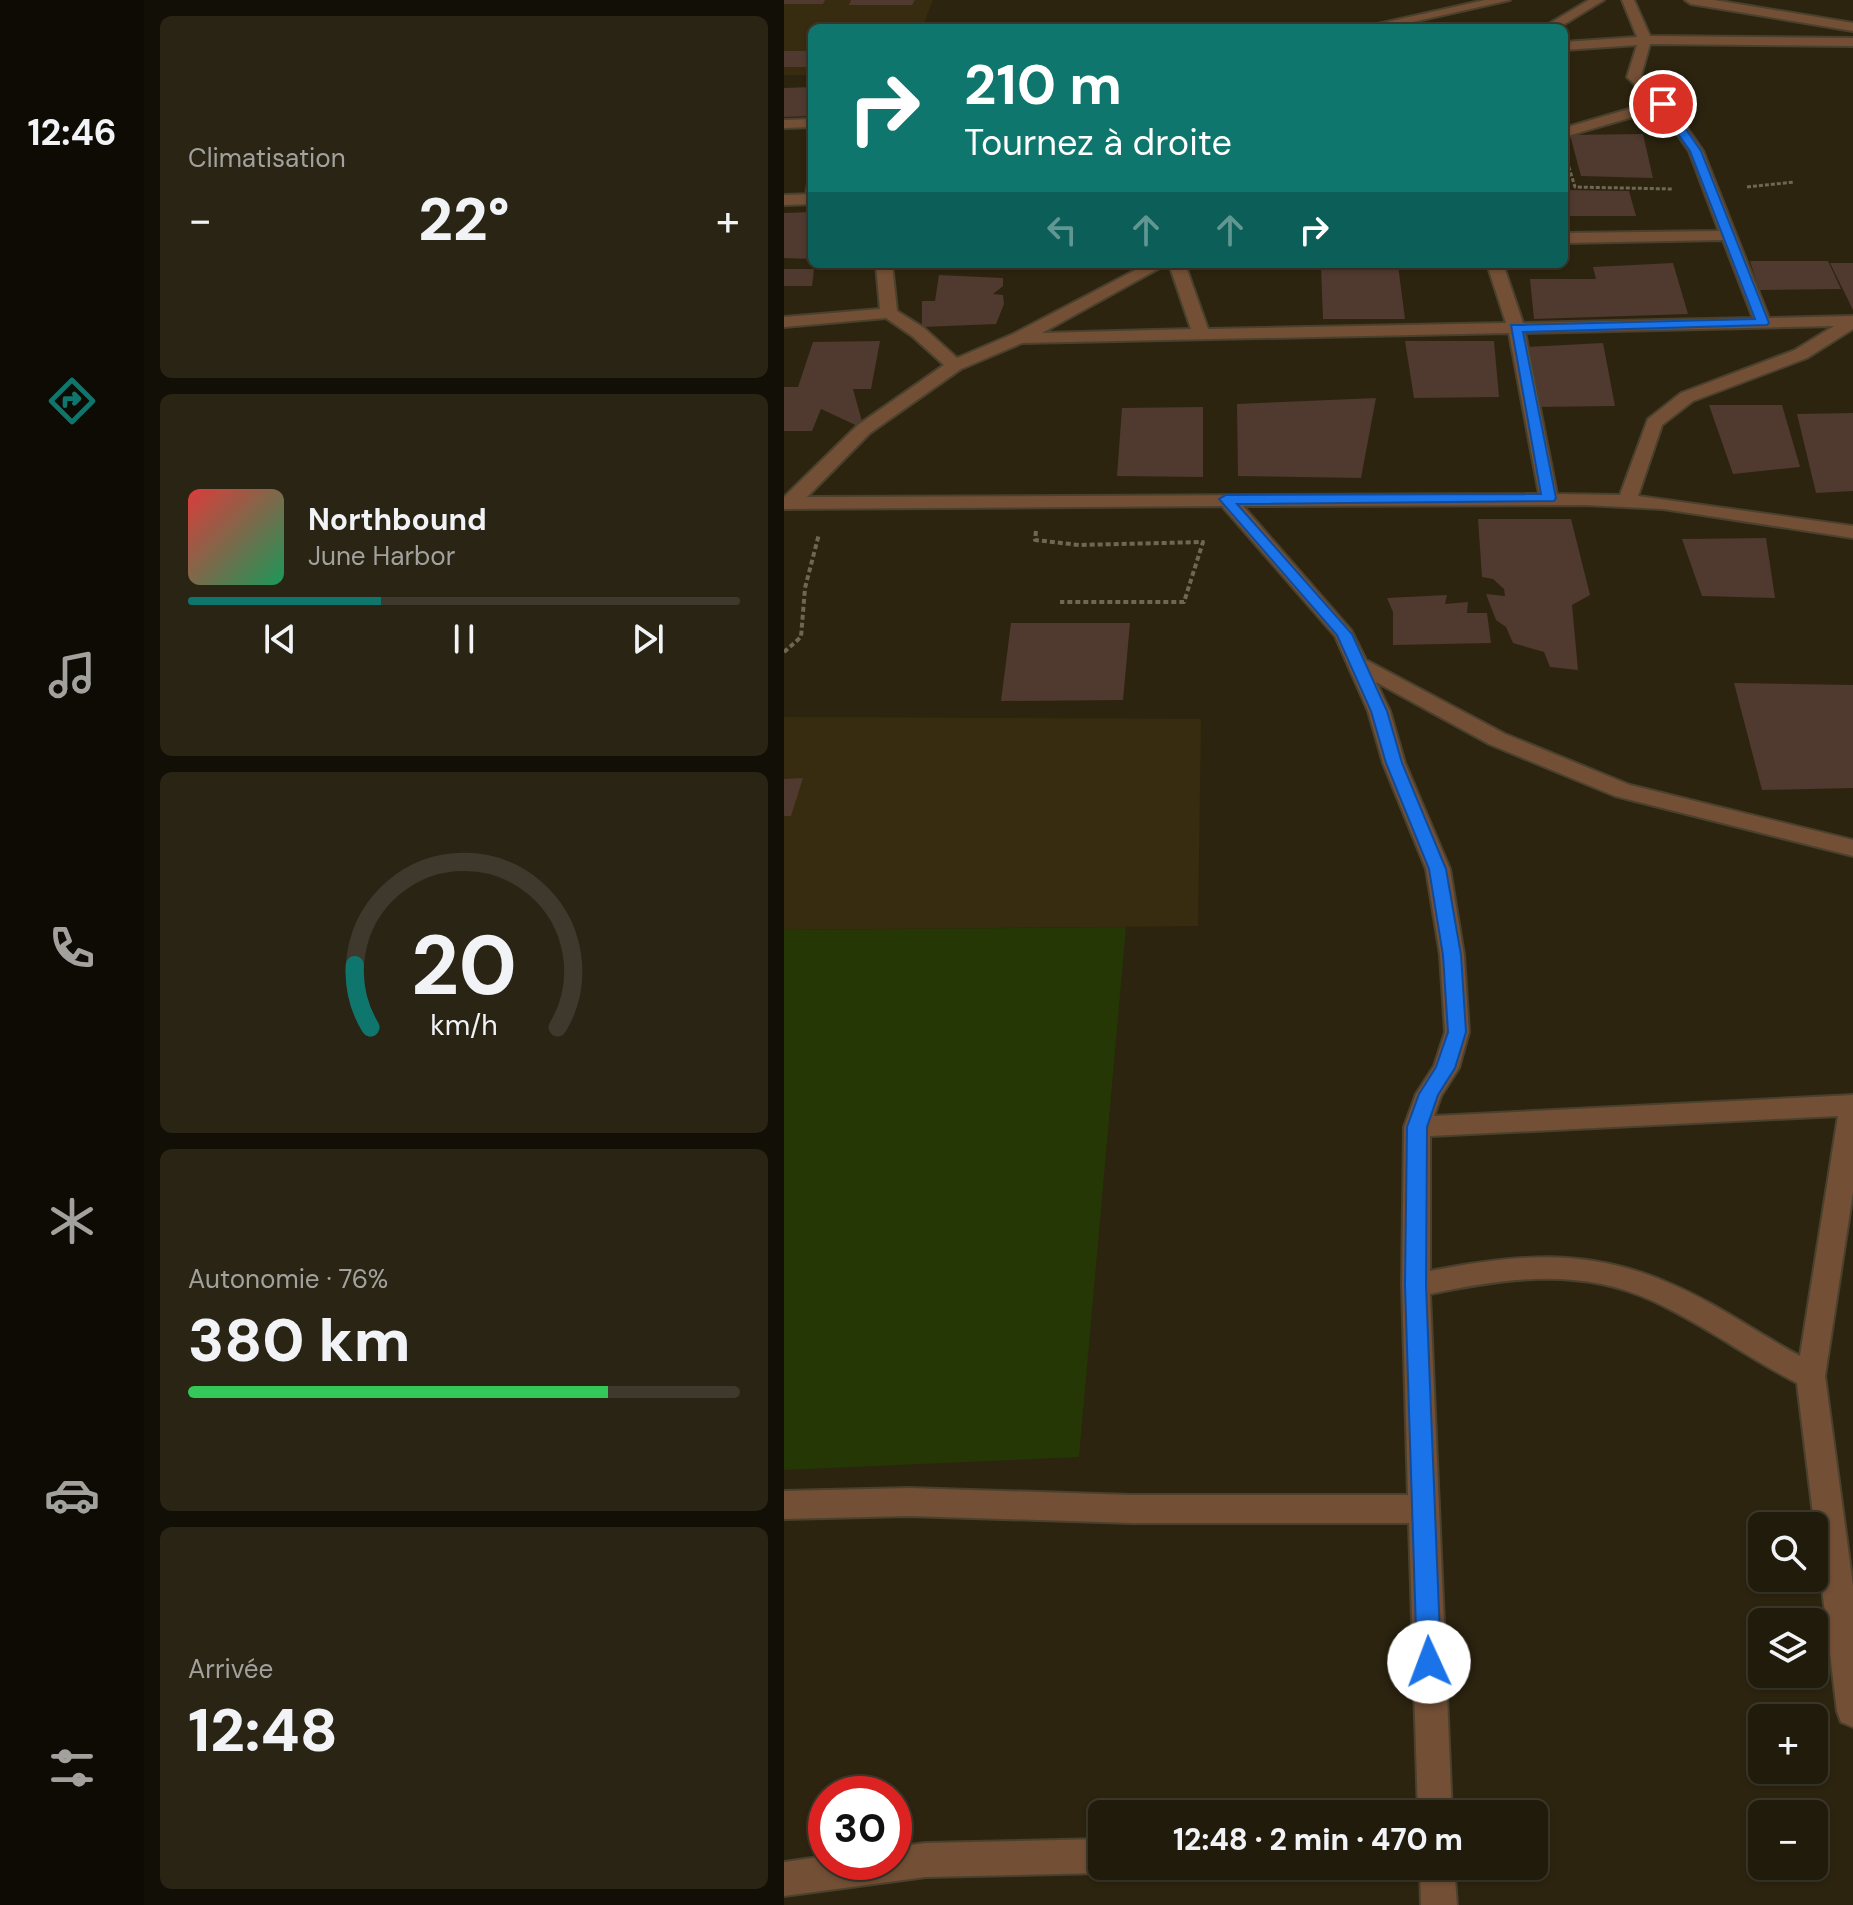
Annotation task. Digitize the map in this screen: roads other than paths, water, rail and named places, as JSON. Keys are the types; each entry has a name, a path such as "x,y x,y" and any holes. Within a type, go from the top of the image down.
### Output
{"street":[{"path":"1414,24 1504,0"},
{"path":"1556,24 1598,0"},
{"path":"1628,0 1645,40 1634,77 1663,104 1696,151 1763,323"},
{"path":"1691,0 1853,27"},
{"path":"1568,46 1645,40 1853,42"},
{"path":"1568,132 1663,104"},
{"path":"784,124 808,123"},
{"path":"784,200 808,199"},
{"path":"1568,238 1729,235"},
{"path":"884,268 889,313"},
{"path":"788,503 864,429 955,365 1019,338 1151,268"},
{"path":"1178,268 1201,334"},
{"path":"1496,268 1516,328 1549,498"},
{"path":"784,322 889,313 918,332 955,365"},
{"path":"1019,338 1853,321"},
{"path":"1627,501 1654,423 1687,397 1801,354 1853,321"},
{"path":"788,503 1549,498 1627,501 1737,512 1853,532"},
{"path":"1226,499 1320,604 1344,634 1360,665 1379,711 1394,763 1438,869 1452,955 1457,1032 1446,1068 1429,1094 1417,1127 1416,1285 1434,1800"},
{"path":"1360,665 1497,739 1623,791 1853,848"},
{"path":"1417,1127 1853,1105 1811,1376 1849,1639 1853,1711"},
{"path":"1416,1285 1520,1266 1592,1271 1659,1291 1718,1322 1769,1356 1811,1376"},
{"path":"784,1505 909,1502 1132,1509 1423,1509"},
{"path":"784,1879 926,1860 1088,1856"},
{"path":"1438,1880 1439,1905"}]}
